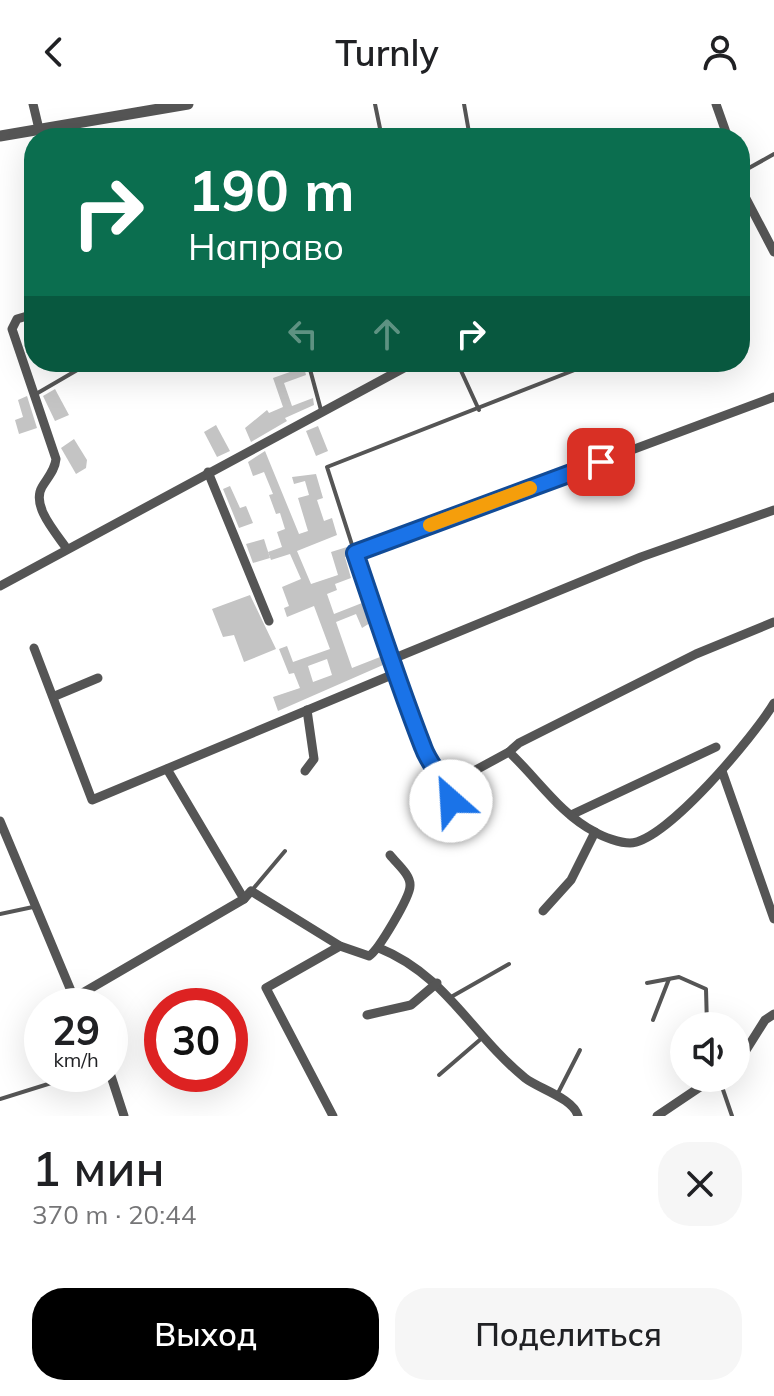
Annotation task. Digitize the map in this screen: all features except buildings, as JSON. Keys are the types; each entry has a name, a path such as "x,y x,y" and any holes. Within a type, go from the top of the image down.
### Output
{"street":[{"path":"33,104 39,128"},
{"path":"45,128 183,104"},
{"path":"716,104 724,128"},
{"path":"0,136 24,132"},
{"path":"750,206 774,252"},
{"path":"24,317 17,319 12,329 24,366"},
{"path":"26,372 56,459 55,467 39,491 40,504 67,549"},
{"path":"0,586 396,372"},
{"path":"427,822 451,801 448,785 426,754 394,674 355,553 774,397"},
{"path":"208,472 269,621"},
{"path":"390,660 641,557 774,510"},
{"path":"448,785 509,752 519,743 696,654 774,622"},
{"path":"34,648 55,696 92,800 394,674"},
{"path":"55,696 98,678"},
{"path":"509,752 571,815 595,832 631,843 655,834 722,771 757,732 774,703"},
{"path":"305,771 314,759 307,710"},
{"path":"571,815 716,747"},
{"path":"167,769 248,895 340,946 365,956 379,948 411,884 390,855"},
{"path":"722,771 774,919"},
{"path":"0,821 70,988"},
{"path":"543,911 571,880 595,832"},
{"path":"99,988 248,895"},
{"path":"333,1116 266,988 340,946"},
{"path":"379,948 411,962 437,983 482,1038 525,1078 574,1107 578,1116"},
{"path":"367,1015 411,1005 437,983"},
{"path":"750,1044 765,1020 774,1014"},
{"path":"116,1092 124,1116"},
{"path":"657,1116 694,1092"}],"lane":[{"path":"375,104 380,128"},
{"path":"464,104 468,128"},
{"path":"750,167 774,154"},
{"path":"34,396 74,372"},
{"path":"311,372 322,412"},
{"path":"462,372 479,410"},
{"path":"355,553 327,467 571,372"},
{"path":"248,895 285,851"},
{"path":"0,914 34,907"},
{"path":"451,997 509,964"},
{"path":"647,983 679,977 706,989 707,1012"},
{"path":"653,1020 669,979"},
{"path":"439,1075 482,1038"},
{"path":"556,1098 580,1050"},
{"path":"0,1099 24,1092"},
{"path":"720,1092 732,1116"}],"slow traffic":[{"path":"430,525 530,488"}],"route":[{"path":"451,801 448,785 426,754 394,674 355,553 601,462"}]}
